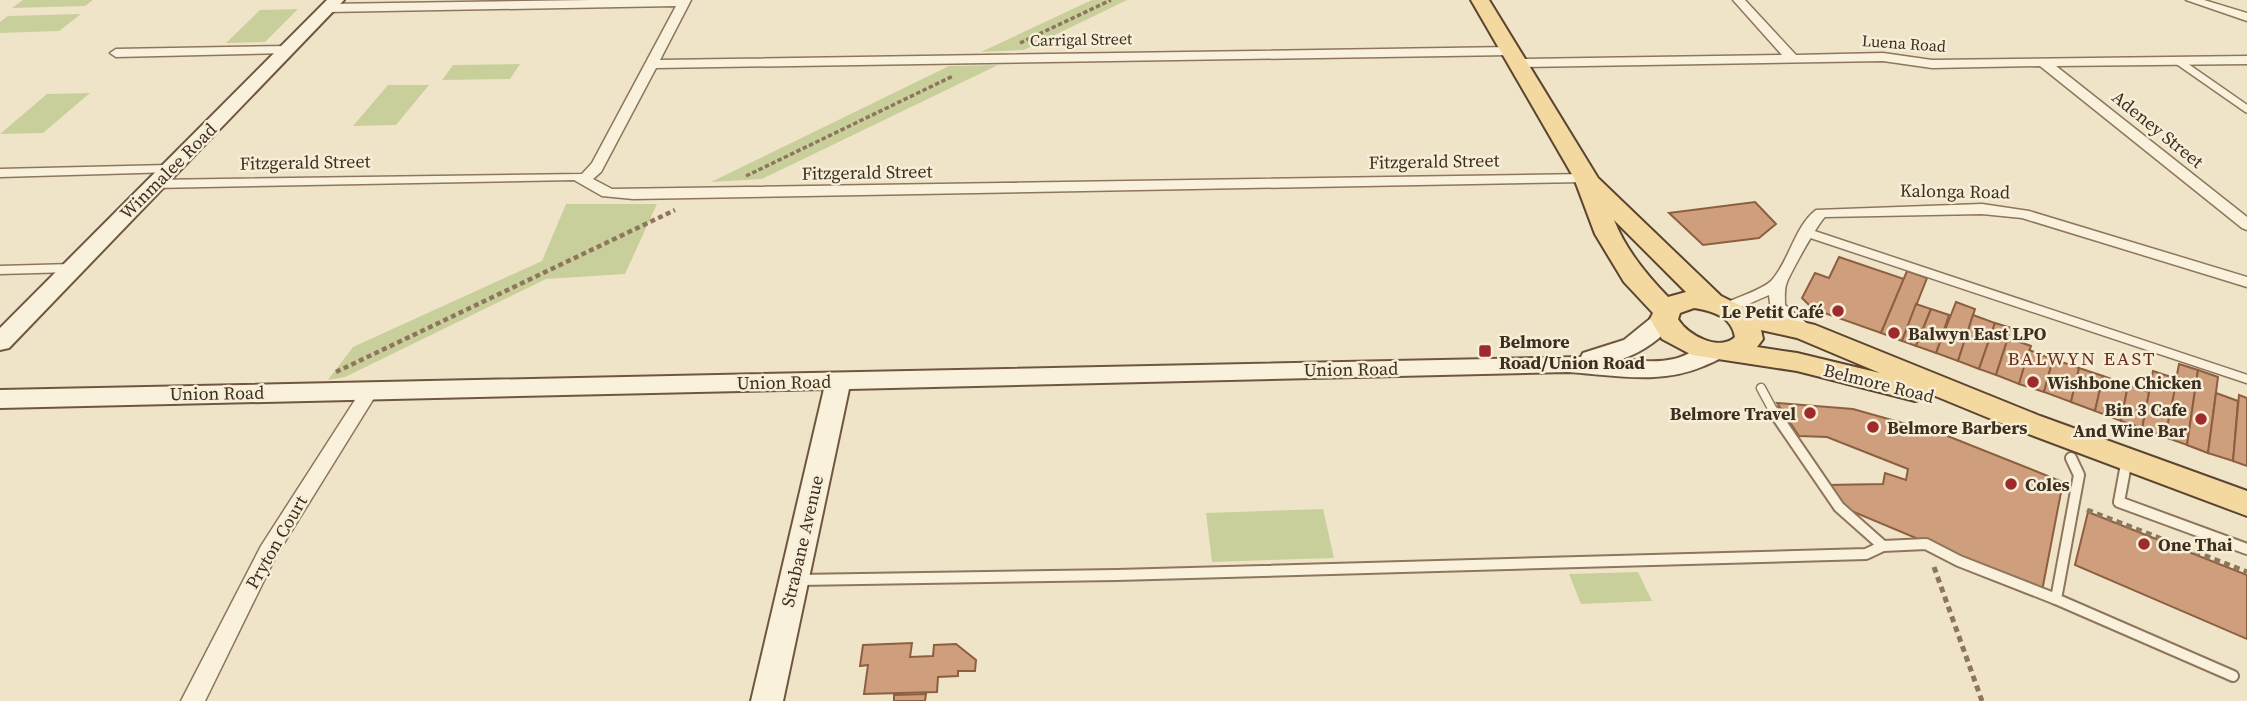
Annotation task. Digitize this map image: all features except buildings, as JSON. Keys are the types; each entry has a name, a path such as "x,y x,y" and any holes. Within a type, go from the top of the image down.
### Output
{"main road":[{"name":"Belmore Road","path":"1480,0 1586,178 1608,234 1633,276 1665,315 1672,333 1680,340 1720,352 1828,369 2029,423"},
{"name":"Winmalee Road","path":"0,342 332,4"},
{"name":"Belmore Road","path":"1586,178 1726,309"},
{"name":"Belmore Road","path":"1665,315 1673,304 1684,301 1726,309 1805,331 2029,423 2247,504"},
{"path":"1720,352 1741,348 1749,339 1749,328 1726,309"},
{"name":"Union Road","path":"1568,364 1627,350 1642,341 1665,315"},
{"name":"Union Road","path":"0,399 1568,364 1654,370 1679,367 1720,352"},
{"name":"Strabane Avenue","path":"766,701 838,382"}],"street":[{"path":"1739,0 1793,59"},
{"path":"2192,0 2247,17"},
{"path":"332,4 685,1 594,172 585,178"},
{"path":"116,53 287,50"},
{"name":"Luena Road","path":"1514,57 1883,57 1932,64 2247,60"},
{"name":"Carrigal Street","path":"651,64 1514,57"},
{"name":"Adeney Street","path":"2044,63 2247,225"},
{"name":"Fitzgerald Street","path":"0,173 162,177 573,176 585,178 601,191 624,195 1586,178"},
{"name":"Kalonga Road","path":"1777,285 1808,233 1811,221 1821,213 1982,209 2024,214 2247,282"},
{"path":"1726,309 1777,285 1777,307 1805,331"},
{"name":"Pryton Court","path":"193,701 268,552 370,390"}],"lane":[{"path":"2178,61 2247,109"},
{"path":"1808,233 2247,379"},
{"path":"0,270 72,268"},
{"path":"1761,388 1772,409 1839,507 1883,546"},
{"path":"2056,599 2079,475 2071,458"},
{"path":"2127,459 2119,502 2247,549"},
{"path":"793,580 1117,575 1866,554 1883,546 1926,544 1959,561 2056,599 2233,676"}],"path":[{"path":"2086,510 2247,572"},
{"path":"1926,544 1982,701"}],"green space":[{"path":"23,0 93,0 85,6 12,8"},
{"path":"1092,0 1127,0 1024,50 981,52"},
{"path":"298,9 265,42 226,43 260,10"},
{"path":"81,14 59,31 0,33 0,22 8,16"},
{"path":"520,64 510,79 442,80 453,65"},
{"path":"998,65 762,179 711,182 949,66"},
{"path":"388,85 429,85 396,125 353,126"},
{"path":"90,93 43,133 0,134 47,94"},
{"path":"566,204 657,204 625,274 546,279 345,377 328,380 353,347 542,261"},
{"path":"1323,509 1334,558 1212,562 1206,513"},
{"path":"1638,572 1652,601 1581,604 1569,574"}],"place":[{"name":"Le Petit Café","path":"1838,311"},
{"name":"Balwyn East LPO","path":"1894,333"},
{"name":"Belmore Road/Union Road","path":"1485,351"},
{"name":"Wishbone Chicken","path":"2033,382"},
{"name":"Belmore Travel","path":"1810,413"},
{"name":"Bin 3 Cafe And Wine Bar","path":"2201,419"},
{"name":"Belmore Barbers","path":"1873,427"},
{"name":"Coles","path":"2011,484"},
{"name":"One Thai","path":"2144,544"}],"district":[{"name":"BALWYN EAST","path":"2082,358"}]}
